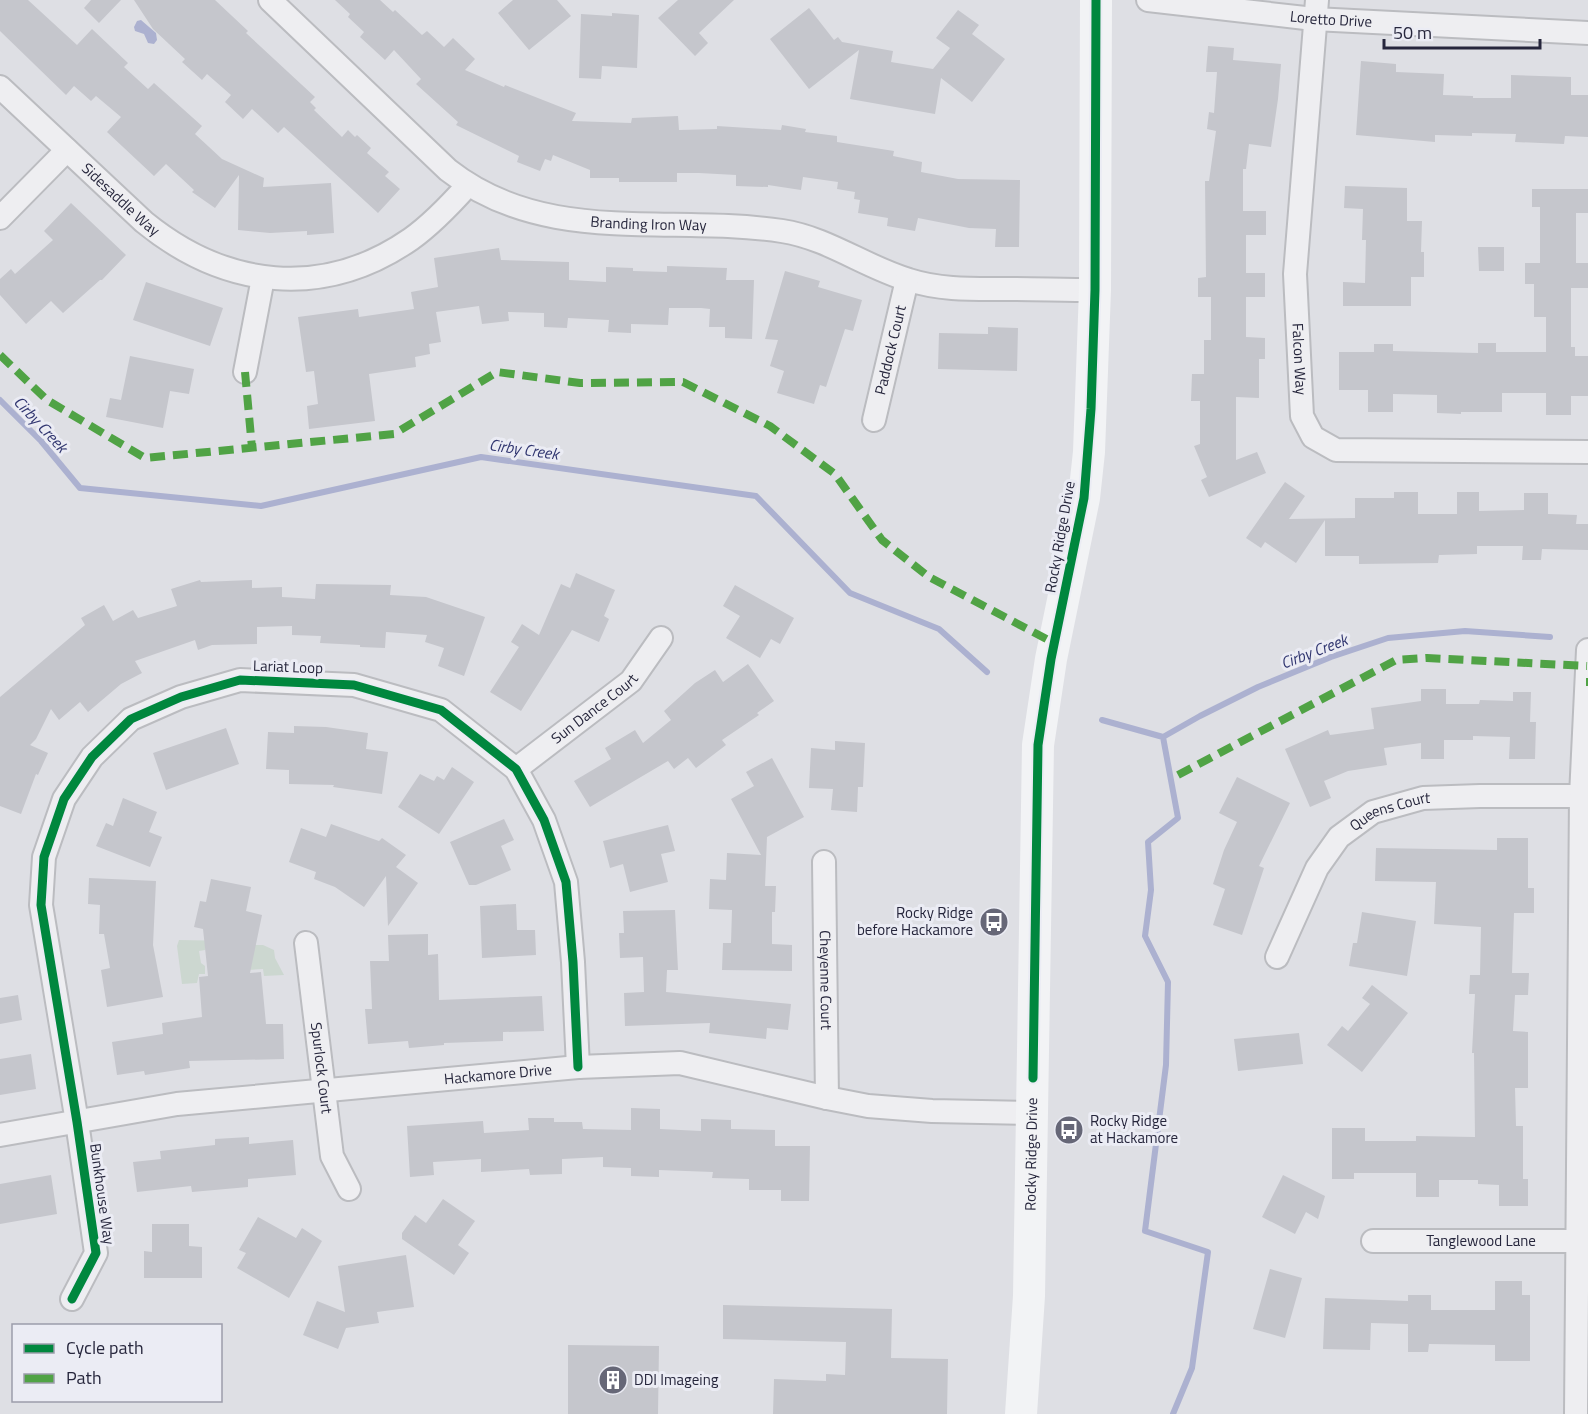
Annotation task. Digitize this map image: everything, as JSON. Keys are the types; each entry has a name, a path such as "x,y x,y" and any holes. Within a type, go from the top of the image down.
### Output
{"main road":[{"name":"Rocky Ridge Drive","path":"1021,1414 1029,1296 1038,745 1050,669 1084,498 1091,418 1095,290 1096,0"}],"street":[{"name":"Branding Iron Way","path":"270,0 431,156 467,186 501,202 556,219 765,230 802,235 907,280 924,284 962,289 1095,290"},
{"name":"Loretto Drive","path":"1148,0 1315,9 1588,33"},
{"name":"Falcon Way","path":"1315,9 1295,274 1302,416 1314,437 1336,450 1588,452"},
{"name":"Sidesaddle Way","path":"0,87 165,239 205,261 263,278 319,276 375,260 427,227 467,186"},
{"path":"0,218 67,150"},
{"path":"245,372 263,278"},
{"name":"Paddock Court","path":"874,420 907,280"},
{"name":"Sun Dance Court","path":"516,770 631,681 661,638"},
{"path":"1576,1414 1582,1241 1584,986 1581,796 1588,650"},
{"name":"Lariat Loop","path":"77,1122 41,905 44,857 64,799 92,757 131,719 182,697 240,680 354,685 441,710 516,770 544,820 566,882 573,962 578,1067"},
{"name":"Queens Court","path":"1277,957 1317,868 1339,837 1373,812 1423,798 1581,796"},
{"name":"Cheyenne Court","path":"824,862 827,1098"},
{"name":"Spurlock Court","path":"306,943 332,1156 349,1189"},
{"name":"Hackamore Drive","path":"0,1135 177,1104 578,1067 680,1063 868,1106 932,1111 1032,1113"},
{"name":"Bunkhouse Way","path":"72,1299 96,1253 77,1122"},
{"name":"Tanglewood Lane","path":"1373,1241 1582,1241"}],"shaded area":[{"path":"179,940 232,941 231,946 205,947 205,950 199,951 201,963 205,966 205,974 199,974 197,983 182,984 177,946"},
{"path":"254,945 263,945 274,950 275,958 284,975 264,976 263,969 246,970"}],"water":[{"path":"141,20 156,33 157,40 154,44 148,43 144,34 135,31 137,21"}],"building":[{"path":"0,0 28,0 77,45 92,29 128,63 124,67 148,89 154,83 202,126 195,134 222,159 264,178 263,187 331,183 334,233 307,235 307,231 270,233 238,230 239,175 215,208 192,192 194,190 166,164 154,176 107,132 121,117 96,96 91,101 74,86 66,95 0,31"},
{"path":"91,0 121,0 99,23 84,8"},
{"path":"134,0 215,0 248,31 246,33 315,97 310,102 316,108 314,110 342,137 348,130 371,148 367,153 389,172 385,176 400,189 378,213 284,127 278,133 252,109 243,119 225,102 231,95 207,74 202,80 182,62 185,59 153,29"},
{"path":"335,0 380,0 393,12 395,10 422,35 427,31 444,47 453,38 475,59 465,70 576,113 572,121 631,123 632,118 678,116 679,130 717,129 717,126 781,130 782,125 806,129 805,132 837,136 837,142 894,151 893,156 922,162 921,172 958,179 1020,180 1019,247 995,247 996,229 969,228 918,218 915,231 887,226 888,218 858,213 860,200 854,199 855,192 837,189 838,182 803,177 801,190 768,185 768,187 736,186 736,175 677,173 677,182 619,182 619,178 590,178 590,170 553,155 551,161 545,159 540,171 517,162 519,156 456,125 458,122 416,84 421,79 394,50 385,60 360,37 364,32"},
{"path":"513,0 557,0 571,16 529,50 498,13"},
{"path":"678,0 734,0 699,33 708,43 695,56 658,18"},
{"path":"809,8 834,40 838,37 842,42 893,51 891,62 933,69 950,48 936,38 958,10 979,25 972,34 1005,59 972,102 941,78 935,114 850,99 859,50 809,89 770,39"},
{"path":"612,13 639,15 637,68 602,66 601,79 579,78 581,14 612,16"},
{"path":"1208,46 1234,48 1233,60 1281,64 1271,147 1249,144 1246,169 1243,169 1243,211 1266,211 1266,235 1246,235 1246,273 1265,273 1265,297 1246,297 1246,337 1265,338 1265,359 1259,359 1259,398 1236,397 1236,460 1257,452 1266,473 1209,497 1201,480 1207,477 1194,446 1200,444 1200,401 1191,401 1192,374 1204,374 1204,340 1211,340 1211,297 1198,297 1198,278 1206,277 1205,181 1209,181 1216,131 1207,129 1209,112 1214,113 1217,72 1206,72"},
{"path":"1361,61 1396,64 1396,72 1444,74 1443,95 1473,96 1473,98 1511,98 1511,75 1571,77 1571,95 1588,95 1588,137 1565,136 1564,144 1515,142 1516,134 1435,135 1435,142 1356,135"},
{"path":"1345,186 1407,188 1407,221 1422,221 1421,252 1424,252 1424,277 1411,277 1411,306 1343,306 1343,282 1365,283 1366,240 1362,240 1363,209 1344,208"},
{"path":"1532,189 1588,189 1588,213 1576,213 1576,263 1588,263 1588,288 1571,288 1571,347 1575,347 1575,356 1588,356 1588,396 1571,396 1571,415 1546,415 1546,393 1502,393 1502,412 1461,412 1461,414 1437,413 1437,395 1393,394 1393,412 1368,412 1368,390 1339,390 1339,352 1374,352 1374,344 1393,344 1393,351 1478,353 1478,343 1496,343 1496,352 1546,352 1546,317 1534,317 1534,284 1525,284 1525,263 1540,263 1540,207 1532,207"},
{"path":"71,203 126,255 102,280 63,313 51,301 26,324 0,295 0,279 11,269 15,274 53,240 44,231"},
{"path":"1478,247 1504,247 1504,271 1479,271"},
{"path":"499,248 501,260 569,262 569,280 606,282 606,267 667,272 667,266 727,268 726,280 754,280 752,339 725,338 725,327 709,327 710,309 701,308 669,308 668,325 631,324 631,333 608,332 609,320 568,318 567,328 544,327 544,313 508,312 509,321 482,324 479,306 436,312 441,342 429,344 430,354 415,357 416,367 369,374 375,421 309,429 307,406 318,404 314,371 306,372 298,317 358,309 359,317 414,309 411,292 438,287 434,258"},
{"path":"785,271 820,281 818,287 862,300 853,331 845,329 826,387 820,385 814,404 777,393 784,371 770,366 778,340 765,339"},
{"path":"146,282 223,308 210,346 133,320"},
{"path":"988,327 1018,328 1017,371 938,369 939,333 988,334"},
{"path":"130,356 194,369 189,394 170,391 163,428 106,417 110,398 121,400"},
{"path":"1285,482 1305,496 1289,519 1355,518 1355,498 1394,498 1394,492 1418,492 1418,514 1457,514 1457,492 1479,492 1479,511 1524,510 1524,493 1548,493 1548,514 1577,515 1576,524 1588,524 1588,550 1542,549 1541,560 1522,560 1523,546 1477,546 1477,554 1439,555 1438,563 1359,564 1359,556 1325,556 1325,520 1296,563 1265,542 1261,548 1246,538"},
{"path":"576,573 615,590 604,616 609,619 599,642 572,630 521,711 490,692 519,647 511,642 522,624 539,635 561,584 570,588"},
{"path":"200,580 201,582 252,580 252,588 282,587 282,597 315,599 316,584 391,585 390,595 426,597 485,617 464,676 438,666 444,648 425,642 427,635 386,632 385,648 360,647 360,645 320,643 321,636 292,635 292,626 257,627 257,644 212,645 198,650 195,640 135,661 142,673 121,684 88,712 80,702 59,720 51,709 36,739 30,745 48,753 38,775 36,774 21,814 0,806 0,697 85,625 81,618 104,605 113,621 133,610 138,618 177,606 171,589"},
{"path":"735,585 794,618 780,644 771,639 760,658 726,638 740,616 723,606"},
{"path":"748,664 774,701 757,713 759,715 722,740 726,745 696,768 688,758 674,769 668,761 590,807 574,781 611,759 605,748 635,730 643,743 671,720 664,711 695,683 715,670 723,682"},
{"path":"1421,689 1446,689 1446,704 1479,704 1480,700 1513,701 1513,692 1531,692 1530,722 1536,722 1535,759 1509,759 1510,737 1473,736 1473,740 1444,740 1444,759 1421,759 1421,743 1384,748 1387,765 1348,771 1324,781 1331,798 1310,807 1285,749 1328,730 1330,735 1374,729 1371,708 1421,701"},
{"path":"294,726 326,727 368,733 366,749 388,752 382,794 333,787 334,785 289,784 289,770 266,769 268,732 294,733"},
{"path":"226,728 239,764 166,790 153,753"},
{"path":"835,741 865,743 863,787 858,787 857,812 831,810 833,789 809,788 811,748 835,750"},
{"path":"772,758 804,817 767,837 765,886 776,886 775,912 772,912 772,944 792,945 792,971 722,970 723,943 731,943 732,910 709,909 710,879 726,880 727,853 761,855 731,799 754,786 746,772"},
{"path":"452,767 474,782 439,834 398,807 420,774 434,781 437,776 444,780"},
{"path":"1237,777 1290,803 1259,866 1264,868 1242,935 1213,925 1225,889 1213,884 1224,850 1237,822 1219,813"},
{"path":"123,798 157,812 149,832 162,837 150,867 96,846 106,823 113,826"},
{"path":"504,819 514,840 501,846 511,870 476,885 469,885 450,842"},
{"path":"331,824 379,841 382,838 406,855 396,867 418,883 388,926 386,876 364,907 335,887 314,879 316,872 289,862 301,828 326,837"},
{"path":"668,825 675,851 661,854 668,882 630,892 623,864 610,868 603,841"},
{"path":"1497,838 1528,838 1528,888 1534,888 1534,913 1514,913 1512,973 1529,973 1528,995 1515,995 1513,1031 1528,1032 1528,1088 1515,1088 1516,1126 1523,1126 1523,1179 1528,1179 1528,1206 1499,1206 1499,1185 1478,1184 1478,1180 1439,1180 1439,1197 1416,1197 1416,1173 1354,1173 1354,1179 1332,1179 1332,1128 1365,1128 1365,1141 1416,1141 1416,1136 1475,1137 1474,1053 1472,1053 1475,994 1469,994 1470,975 1480,975 1481,927 1434,924 1436,882 1375,881 1376,848 1497,850"},
{"path":"89,878 156,881 153,945 163,997 107,1007 101,970 110,968 104,934 99,934 100,905 88,904"},
{"path":"211,879 251,887 246,911 262,915 250,973 261,972 266,1024 283,1024 284,1059 189,1061 190,1068 145,1075 144,1071 117,1075 112,1042 163,1034 162,1023 202,1017 199,977 208,976 203,929 194,927 200,901 206,902"},
{"path":"516,904 517,930 535,930 536,955 482,958 480,906"},
{"path":"675,910 678,970 667,970 666,992 791,1004 788,1030 767,1028 766,1039 709,1033 710,1023 625,1026 624,993 644,992 643,957 620,958 619,933 624,933 623,911"},
{"path":"1362,912 1416,921 1407,976 1349,966 1353,943 1357,943"},
{"path":"428,934 428,955 438,954 439,1000 542,996 544,1031 503,1032 503,1041 444,1043 444,1045 409,1048 408,1041 368,1044 365,1009 372,1009 370,961 389,961 388,935"},
{"path":"1372,985 1408,1013 1362,1072 1327,1045 1342,1026 1348,1031 1370,1004 1362,998"},
{"path":"18,995 22,1020 0,1024 0,998"},
{"path":"1299,1033 1303,1064 1238,1071 1234,1039"},
{"path":"31,1054 36,1089 0,1095 0,1059"},
{"path":"631,1108 660,1109 660,1129 701,1131 701,1119 731,1120 731,1129 775,1130 775,1146 810,1146 809,1201 781,1201 781,1190 749,1190 749,1179 712,1178 713,1172 659,1170 659,1177 631,1176 631,1168 603,1167 603,1157 562,1159 562,1174 530,1175 529,1169 481,1172 481,1159 433,1162 434,1175 410,1177 407,1126 483,1121 484,1133 529,1130 528,1118 554,1118 554,1122 582,1122 583,1129 631,1130"},
{"path":"249,1137 249,1144 293,1140 296,1175 248,1179 248,1187 192,1192 191,1186 137,1192 133,1162 161,1159 160,1151 215,1145 215,1139"},
{"path":"51,1175 57,1214 0,1224 0,1184"},
{"path":"1283,1175 1325,1196 1318,1219 1306,1212 1295,1234 1262,1217"},
{"path":"443,1199 475,1221 458,1245 469,1253 454,1275 402,1239 402,1233 415,1215 426,1223"},
{"path":"258,1217 296,1238 302,1228 322,1241 289,1298 237,1268 246,1253 239,1250"},
{"path":"152,1224 189,1224 189,1246 202,1247 202,1278 144,1278 144,1251 152,1252"},
{"path":"406,1255 414,1307 377,1312 379,1323 346,1328 338,1349 303,1335 317,1301 345,1312 338,1266"},
{"path":"1270,1269 1302,1278 1285,1338 1253,1329"},
{"path":"1495,1281 1522,1281 1522,1295 1530,1295 1530,1361 1495,1361 1495,1345 1429,1344 1428,1352 1408,1352 1408,1324 1371,1323 1370,1350 1323,1349 1325,1298 1408,1301 1408,1295 1431,1295 1431,1310 1495,1310"},
{"path":"723,1305 892,1309 891,1358 948,1359 947,1414 773,1414 774,1379 826,1381 826,1374 845,1375 846,1342 723,1339"},
{"name":"DDI Imageing","path":"568,1345 659,1346 658,1414 568,1414"}],"waterway":[{"name":"Cirby Creek","path":"0,400 41,441 80,488 261,506 481,457 756,496 850,593 939,629 987,672"},
{"name":"Cirby Creek","path":"1102,720 1163,737 1258,687 1331,657 1388,638 1465,631 1550,637"},
{"path":"1163,737 1178,818 1148,842 1151,890 1145,936 1168,982 1166,1065 1145,1231 1208,1252 1192,1368 1173,1414"}],"marked path":[{"path":"0,355 47,400 145,458 394,434 497,372 580,383 683,382 770,426 835,474 882,540 929,577 1054,643"},
{"path":"245,372 252,448"},
{"path":"1178,775 1396,660 1427,658 1587,666"}],"cycle path":[{"path":"1033,1078 1038,745 1051,659 1084,498 1091,409 1095,290 1096,0"},
{"path":"72,1299 96,1253 41,905 44,857 64,799 92,757 131,719 181,697 240,680 354,685 441,710 516,769 544,820 566,882 573,962 578,1067"}],"place":[{"name":"Rocky Ridge before Hackamore","path":"994,922"},
{"name":"Rocky Ridge at Hackamore","path":"1069,1130"},
{"name":"DDI Imageing","path":"613,1380"}]}
